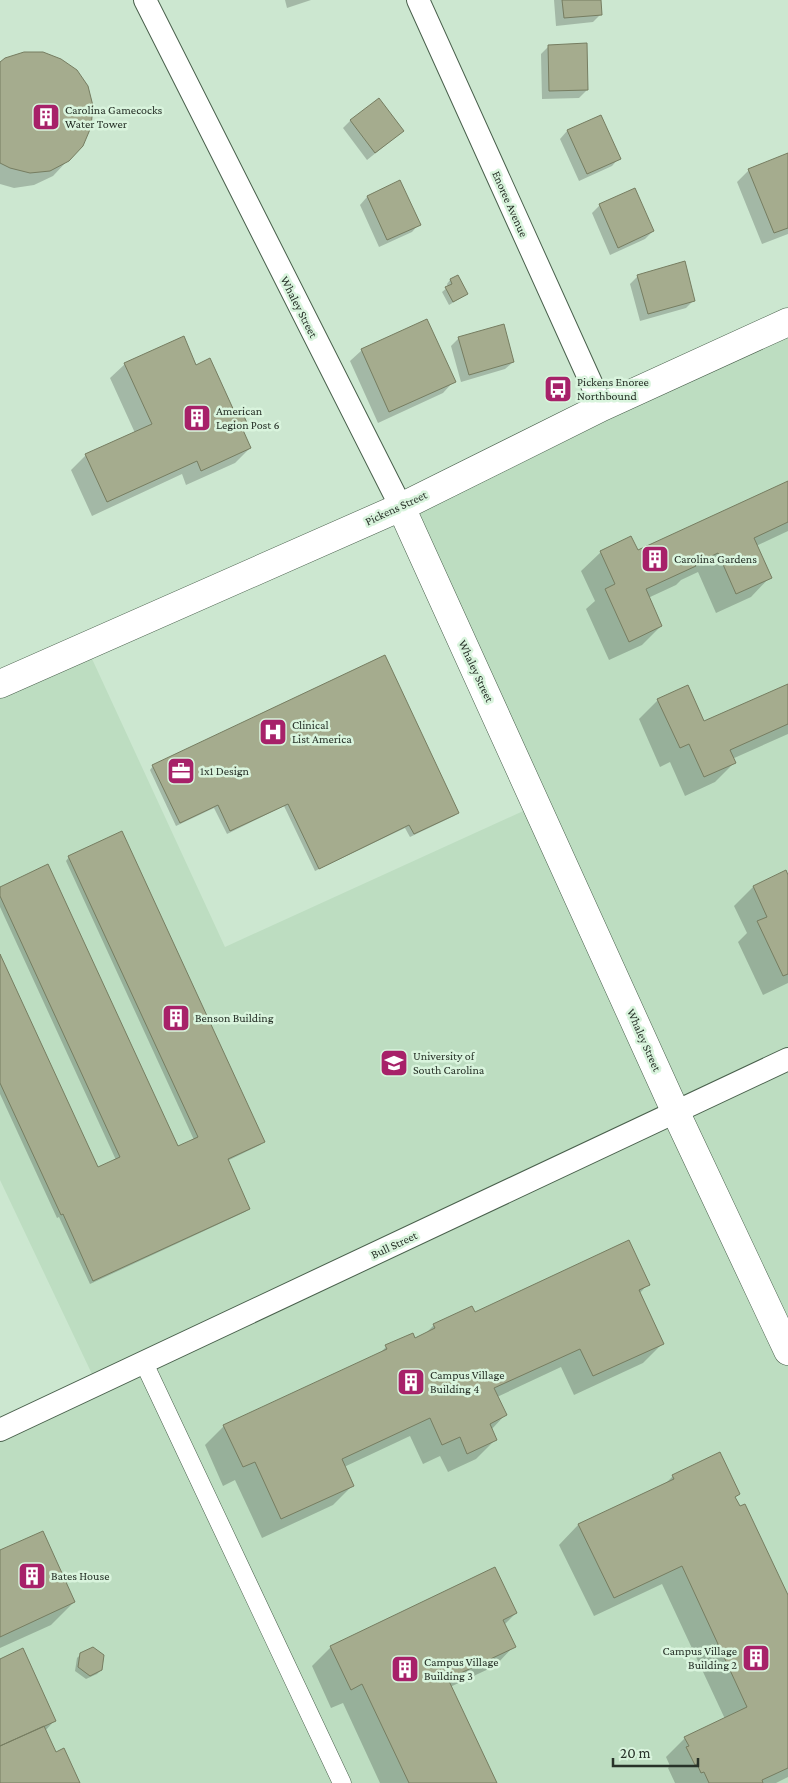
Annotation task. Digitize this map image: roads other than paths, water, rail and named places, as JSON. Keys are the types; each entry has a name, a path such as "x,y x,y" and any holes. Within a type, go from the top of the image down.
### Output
{"street":[{"name":"Whaley Street","path":"145,0 401,507 676,1113 788,1351"},
{"name":"Enoree Avenue","path":"418,0 602,407"},
{"name":"Pickens Street","path":"0,684 401,507 602,407 788,322"},
{"name":"Bull Street","path":"0,1430 788,1059"},
{"path":"144,1363 342,1783"}],"place":[{"name":"Carolina Gamecocks Water Tower","path":"46,117"},
{"name":"Pickens Enoree Northbound","path":"558,389"},
{"name":"American Legion Post 6","path":"197,418"},
{"name":"Carolina Gardens","path":"655,559"},
{"name":"Clinical List America","path":"273,732"},
{"name":"1x1 Design","path":"181,771"},
{"name":"Benson Building","path":"176,1018"},
{"name":"University of South Carolina","path":"394,1063"},
{"name":"Campus Village Building 4","path":"411,1382"},
{"name":"Bates House","path":"32,1576"},
{"name":"Campus Village Building 2","path":"756,1658"},
{"name":"Campus Village Building 3","path":"405,1669"}]}
